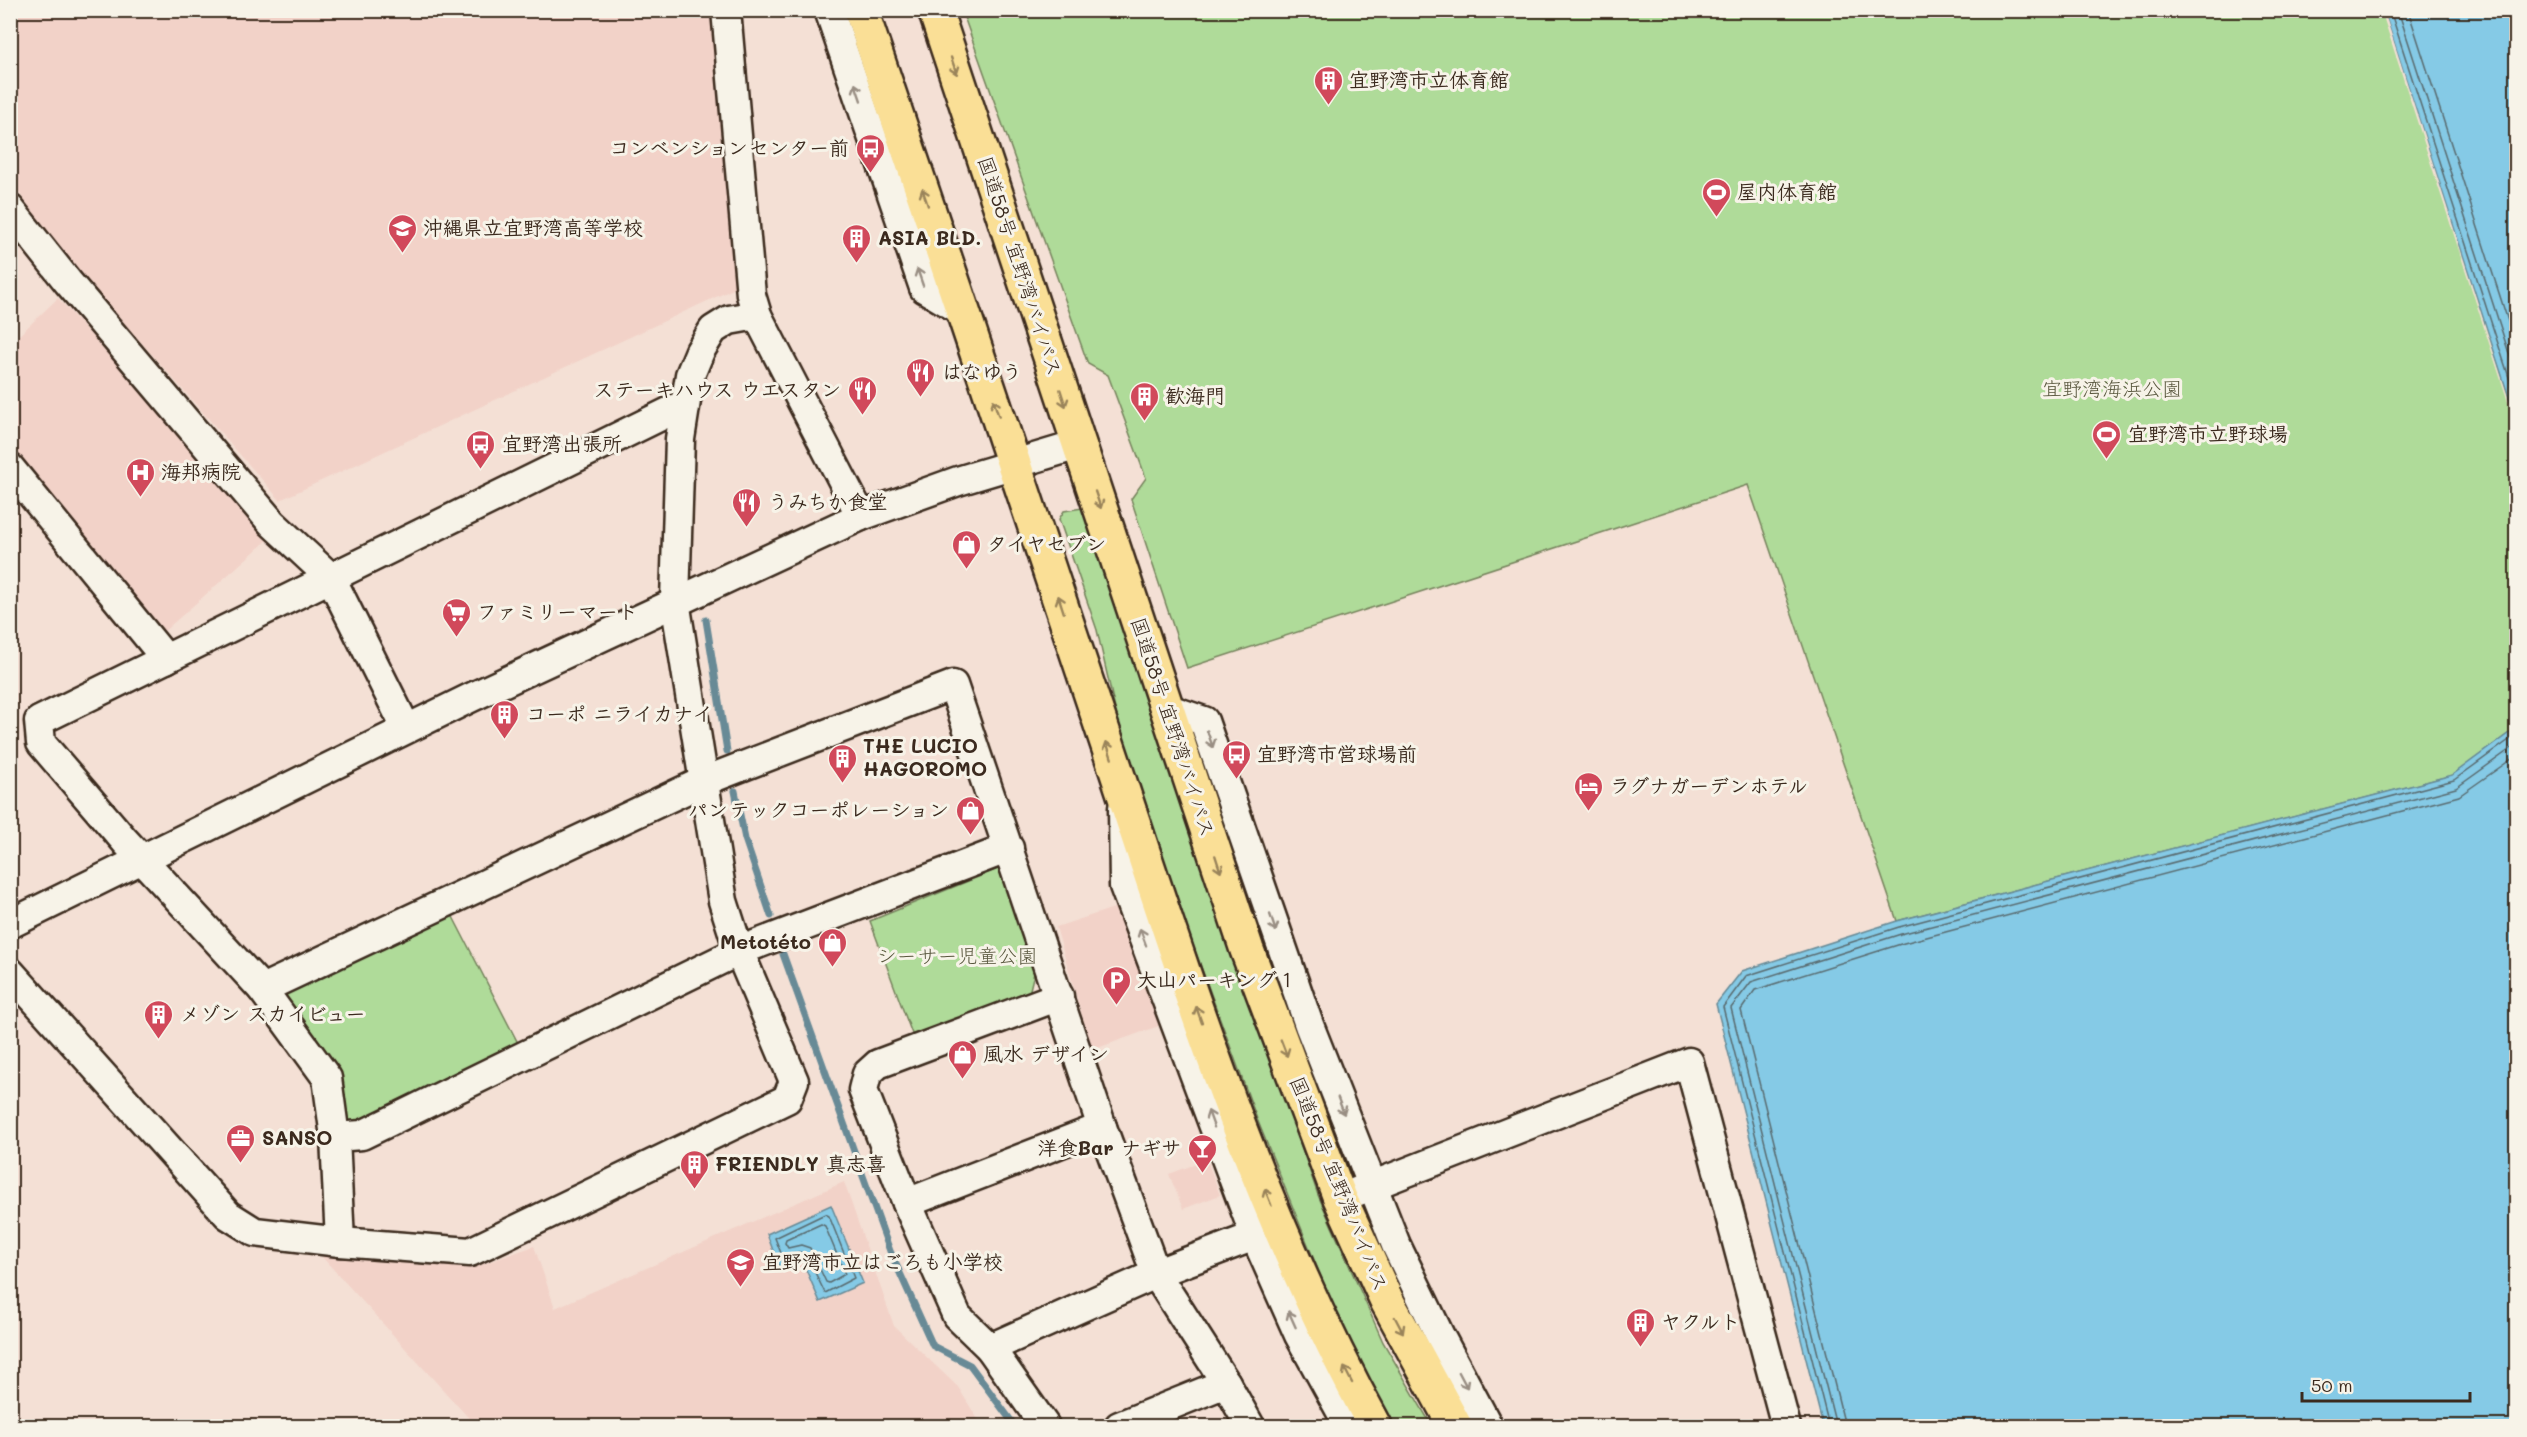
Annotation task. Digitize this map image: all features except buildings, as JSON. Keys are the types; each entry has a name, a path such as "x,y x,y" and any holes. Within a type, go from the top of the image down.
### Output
{"highway":[{"path":"861,10 1198,1012 1267,1232 1318,1317 1375,1426"},
{"name":"国道58号 宜野湾バイパス","path":"935,10 1247,950 1340,1198 1387,1301 1455,1426"}],"street":[{"path":"726,10 751,295 757,315 861,516"},
{"path":"829,10 924,288 964,312"},
{"path":"10,209 272,523 331,578 406,728"},
{"path":"10,972 228,1215 255,1232 340,1242 470,1252 787,1099 794,1081 739,951 723,902 702,782 675,601 680,439 690,375 700,351 713,330 729,320 757,315"},
{"path":"340,1242 335,1137 327,1078 262,989 125,841 41,743 39,721 685,404"},
{"path":"10,924 406,728 861,516 1014,464 1078,445"},
{"path":"10,468 166,660"},
{"path":"262,989 702,782 953,685 1102,1127 1156,1274 1226,1383 1250,1426"},
{"path":"1166,708 1204,721 1309,1025 1372,1185 1401,1256 1488,1426"},
{"path":"335,1137 362,1135 739,951 1009,848"},
{"path":"1045,1426 990,1348 957,1316 907,1203 863,1090 867,1074 878,1064 1059,996"},
{"path":"1340,1198 1689,1062 1786,1426"},
{"path":"907,1203 1102,1127"},
{"path":"990,1348 1156,1274 1267,1232 1299,1335 1349,1426"},
{"path":"1119,1426 1226,1383"}],"shaded area":[{"name":"沖縄県立宜野湾高等学校","path":"10,11 715,11 744,284 280,500 37,224 11,178"},
{"name":"海邦病院","path":"58,298 271,537 161,634 11,458 11,343"},
{"path":"1117,907 1159,1026 1092,1050 1056,927"},
{"path":"1207,1160 1220,1195 1183,1209 1169,1174"},
{"name":"宜野湾市立はごろも小学校","path":"844,1182 894,1326 958,1387 982,1426 476,1426 313,1247 472,1268 534,1246 555,1308"}],"green space":[{"name":"宜野湾海浜公園","path":"962,11 2384,11 2516,419 2516,728 2453,775 1897,921 1748,485 1187,668 1131,499 1146,478 1108,375 1088,364"},
{"path":"1082,508 1318,1195 1383,1342 1432,1426 1394,1426 1356,1356 1332,1304 1257,1119 1194,948 1120,731 1097,630 1059,519 1064,511"},
{"name":"シーサー児童公園","path":"1000,868 1034,973 1028,998 915,1042 870,921"},
{"path":"450,911 520,1047 352,1129 336,1119 278,1009 282,991"}],"water":[{"path":"2384,11 2516,11 2516,419"},
{"path":"2516,728 2516,1426 1823,1426 1716,1004 1742,971 1897,921 2452,775"},
{"path":"831,1205 863,1283 820,1302 801,1258 779,1267 767,1234"}],"pier":[{"path":"2381,10 2384,11 2516,422 2514,420"}],"waterway":[{"path":"706,620 727,751"},
{"path":"735,791 745,839 771,916"},
{"path":"783,954 890,1251 933,1346 970,1365 1015,1426"}],"place":[{"name":"宜野湾市立体育館","path":"1328,106"},
{"name":"コンベンションセンター前","path":"870,174"},
{"name":"屋内体育館","path":"1716,218"},
{"name":"沖縄県立宜野湾高等学校","path":"402,254"},
{"name":"ASIA BLD.","path":"857,264"},
{"name":"はなゆう","path":"921,398"},
{"name":"ステーキハウス ウエスタン","path":"862,416"},
{"name":"歓海門","path":"1144,422"},
{"name":"宜野湾市立野球場","path":"2107,460"},
{"name":"宜野湾出張所","path":"481,470"},
{"name":"海邦病院","path":"140,498"},
{"name":"うみちか食堂","path":"747,528"},
{"name":"タイヤセブン","path":"966,570"},
{"name":"ファミリーマート","path":"456,638"},
{"name":"コーポ ニライカナイ","path":"505,740"},
{"name":"宜野湾市営球場前","path":"1236,780"},
{"name":"THE LUCIO HAGOROMO","path":"842,784"},
{"name":"ラグナガーデンホテル","path":"1589,812"},
{"name":"パンテックコーポレーション","path":"970,836"},
{"name":"Metotéto","path":"832,968"},
{"name":"大山パーキング１","path":"1116,1006"},
{"name":"メゾン スカイビュー","path":"159,1040"},
{"name":"風水 デザイン","path":"962,1080"},
{"name":"SANSO","path":"241,1164"},
{"name":"洋食Bar ナギサ","path":"1202,1174"},
{"name":"FRIENDLY 真志喜","path":"694,1190"},
{"name":"宜野湾市立はごろも小学校","path":"741,1288"},
{"name":"ヤクルト","path":"1640,1348"}]}
